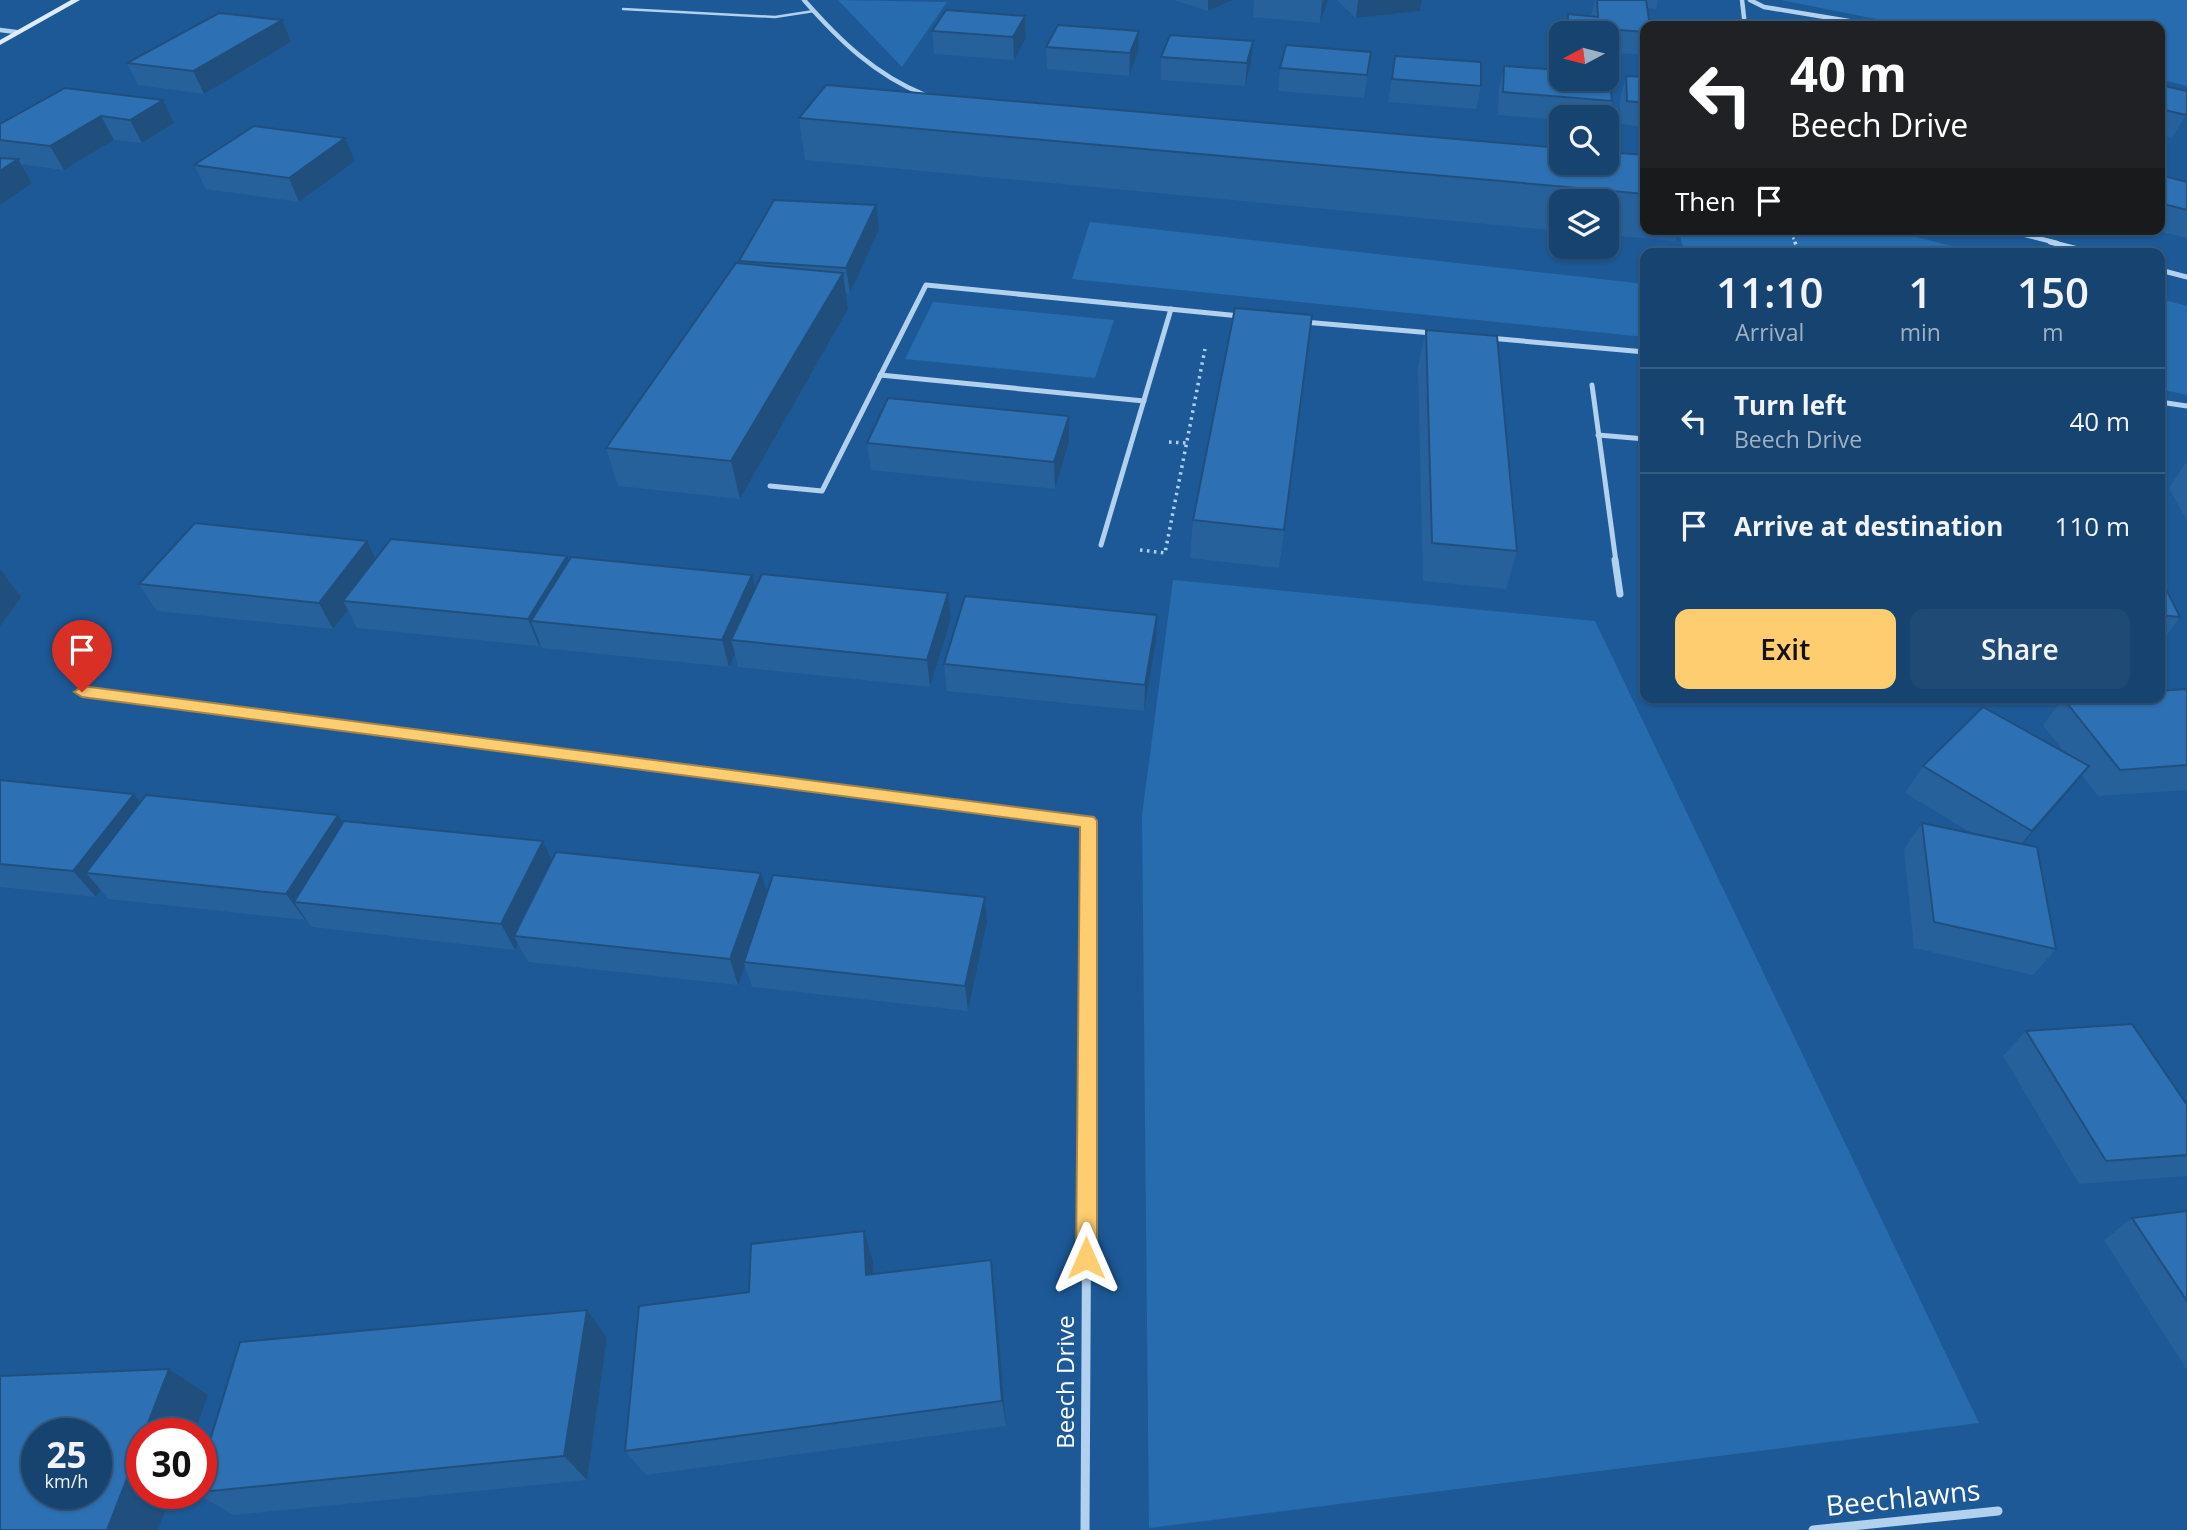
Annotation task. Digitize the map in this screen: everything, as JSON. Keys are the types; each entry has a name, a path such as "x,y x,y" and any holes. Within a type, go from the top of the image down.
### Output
{"main road":[{"path":"0,43 76,0"}],"street":[{"path":"804,0 837,37 873,70 904,88 937,99"},
{"path":"1742,0 1744,21"},
{"path":"1750,0 1764,7 1849,21"},
{"path":"0,30 16,32"},
{"path":"2025,235 2075,248"},
{"path":"2165,271 2187,277"},
{"path":"770,486 822,491 926,285 1253,317"},
{"path":"1101,545 1171,309"},
{"path":"1293,321 1443,334"},
{"path":"1483,338 1640,352"},
{"path":"880,375 1144,401"},
{"path":"1592,386 1620,593"},
{"path":"2165,402 2187,406"},
{"path":"1598,435 1640,439"},
{"name":"Beech Drive","path":"82,692 1088,821 1084,1530"},
{"name":"Beechlawns","path":"1813,1530 1998,1511"}],"lane":[{"path":"624,9 775,18 814,11"}],"path":[{"path":"1101,545 1165,553 1207,342"}],"shaded area":[{"path":"838,0 947,2 902,67"},
{"path":"1781,0 2187,0 2187,86 2165,80 2165,21 1886,21"},
{"path":"1090,222 1640,283 1640,336 1072,279"},
{"path":"1680,235 1909,235 1959,248 1683,248"},
{"path":"2165,300 2187,306 2187,395 2165,390"},
{"path":"933,302 1114,320 1095,378 905,359"},
{"path":"1173,580 1595,621 1979,1423 1149,1528 1142,815"}],"building":[{"path":"1597,0 1646,0 1649,21 1640,21 1640,32 1619,30 1619,21 1568,21 1568,14 1598,17"},
{"path":"946,10 1025,16 1013,37 932,31"},
{"path":"219,13 282,20 193,71 127,63"},
{"path":"1058,25 1139,31 1130,53 1046,47"},
{"path":"1170,35 1253,41 1247,63 1161,57"},
{"path":"1286,45 1371,52 1367,75 1280,68"},
{"path":"1395,56 1481,62 1481,86 1392,79"},
{"path":"1504,66 1549,69 1549,91 1611,91 1612,101 1503,92"},
{"path":"1626,76 1640,77 1640,102 1627,101"},
{"path":"826,85 1549,147 1549,175 1619,175 1619,153 1640,155 1640,194 1619,192 1619,189 1589,189 799,118"},
{"path":"2165,86 2187,91 2186,115 2165,110"},
{"path":"65,88 163,100 130,120 101,116 50,146 0,140 0,124"},
{"path":"254,126 345,138 289,178 194,165"},
{"path":"0,158 18,159 0,171"},
{"path":"2165,176 2187,182 2187,210 2165,204"},
{"path":"774,200 876,205 846,268 739,261"},
{"path":"736,263 843,273 731,461 606,448"},
{"path":"1235,308 1312,315 1284,530 1193,520"},
{"path":"1426,330 1497,336 1517,551 1432,543"},
{"path":"888,398 1069,416 1054,462 867,443"},
{"path":"195,523 367,541 319,603 139,584"},
{"path":"391,539 567,556 528,619 343,601"},
{"path":"571,557 752,575 722,640 531,621"},
{"path":"762,574 948,593 927,660 731,640"},
{"path":"2165,587 2180,617 2165,616"},
{"path":"965,596 1157,615 1145,685 944,664"},
{"path":"2165,691 2187,691 2187,765 2120,770 2067,703 2165,703"},
{"path":"1983,707 2089,766 2032,831 1923,766"},
{"path":"0,780 134,794 73,871 0,864"},
{"path":"146,795 338,815 286,894 86,873"},
{"path":"344,821 543,841 501,924 294,902"},
{"path":"1922,823 2037,847 2056,949 1934,922"},
{"path":"556,852 761,873 730,959 514,936"},
{"path":"773,875 985,897 965,986 744,962"},
{"path":"2132,1024 2187,1105 2187,1155 2106,1161 2026,1031"},
{"path":"2187,1211 2187,1301 2132,1218"},
{"path":"864,1231 866,1275 991,1260 1002,1401 625,1451 639,1306 749,1292 751,1244"},
{"path":"587,1310 564,1456 217,1490 217,1418 240,1342"},
{"path":"169,1369 150,1418 126,1418 126,1481 107,1530 0,1530 0,1376"}],"route":[{"path":"82,692 1088,821 1086,1258"}]}
